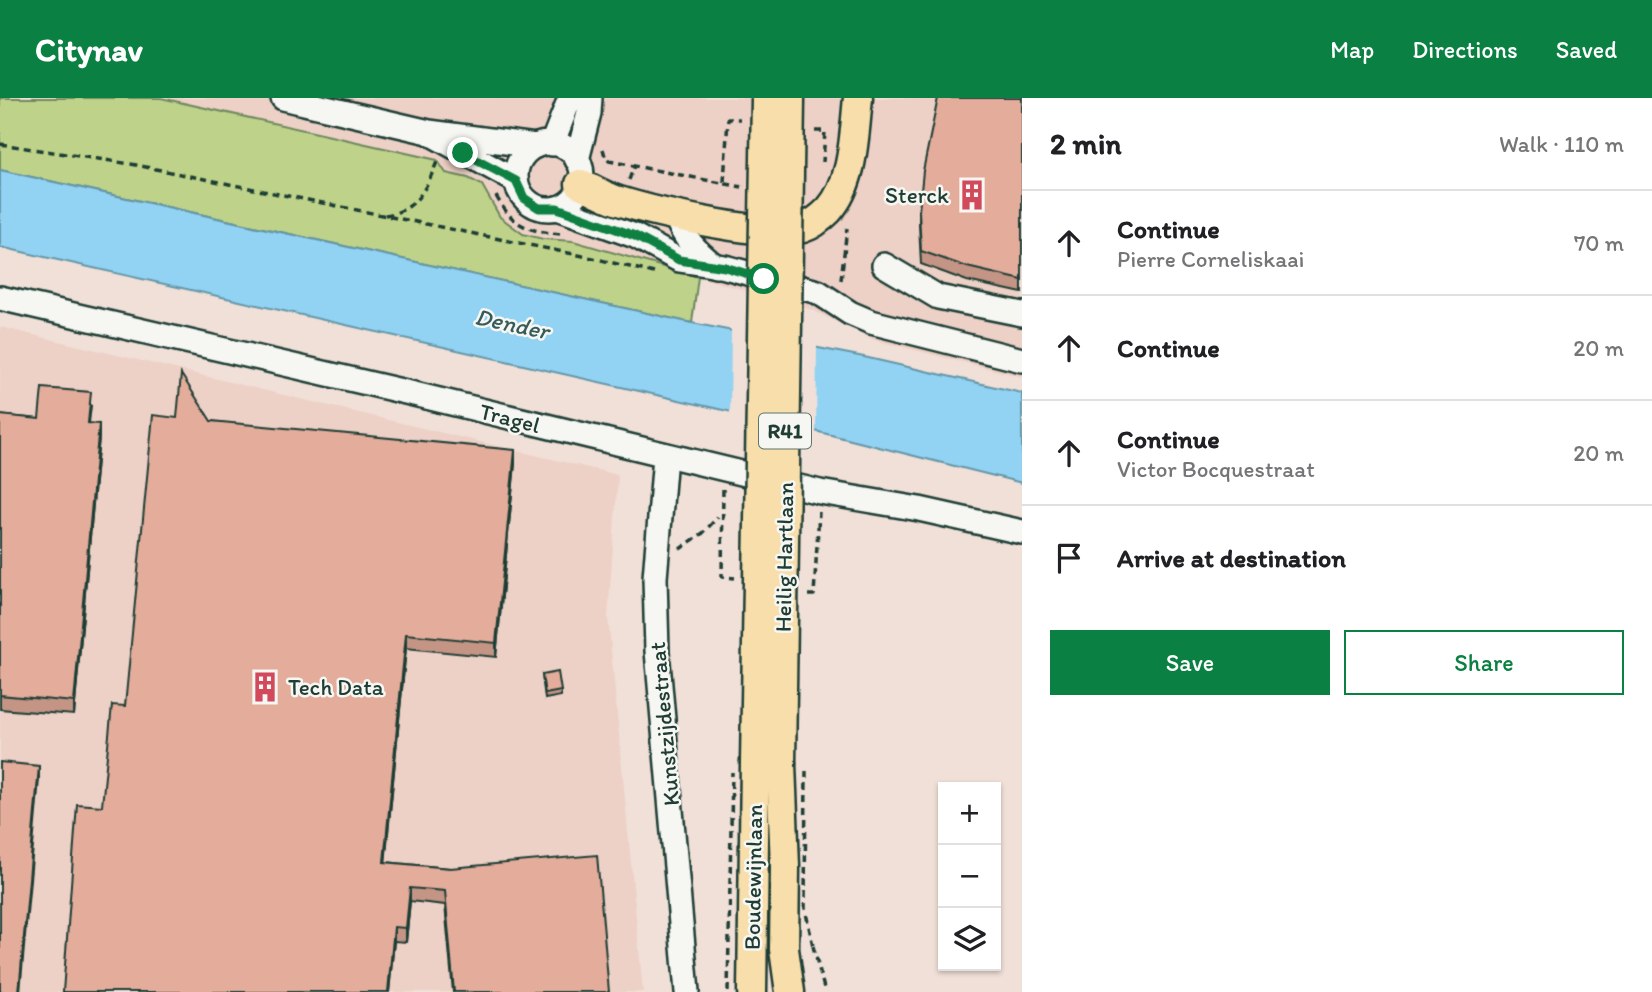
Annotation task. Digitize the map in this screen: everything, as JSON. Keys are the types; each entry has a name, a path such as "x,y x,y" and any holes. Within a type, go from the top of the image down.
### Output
{"main road":[{"name":"Heilig Hartlaan","path":"766,98 768,763"},
{"name":"Heilig Hartlaan","path":"768,763 790,98"},
{"path":"579,172 616,200 676,216 774,232 802,229 831,207 844,185 852,151 858,98"},
{"name":"Boudewijnlaan","path":"768,763 784,819 784,949 790,992"},
{"name":"Boudewijnlaan","path":"752,992 768,763"},
{"name":"Boudewijnlaan","path":"768,763 773,822 770,992"}],"street":[{"path":"283,98 429,132 562,146 579,172"},
{"path":"570,98 544,145 521,159 516,170 519,190 531,204 539,208 557,208 635,236 679,260 715,266 818,292 849,313 895,329 1022,360"},
{"path":"557,208 575,195 590,98"},
{"path":"429,132 445,144 516,181"},
{"path":"676,216 694,249 715,266"},
{"path":"884,265 938,296 1022,314"},
{"name":"Tragel","path":"0,298 820,492 919,509 1022,532"},
{"name":"Kunstzijdestraat","path":"665,456 655,578 657,651 687,992"}],"path":[{"path":"602,144 609,161 724,182 728,119 740,119"},
{"path":"814,131 825,131 824,136"},
{"path":"0,144 131,164 580,255 657,274"},
{"path":"380,215 398,213 418,200 426,188 440,153"},
{"path":"492,191 504,211 519,225 541,233 565,234"},
{"path":"724,470 722,577 735,578"},
{"path":"808,594 814,595 820,492"},
{"path":"676,551 704,533 718,517"},
{"path":"813,946 825,992"}],"shaded area":[{"path":"161,98 1022,98 1022,377 874,340 812,310 586,244 523,234 500,217 486,191 468,178 446,173 437,160"},
{"path":"0,327 618,475 608,617 643,992 0,992"}],"green space":[{"path":"0,98 161,98 437,160 446,173 468,178 482,185 500,217 523,234 543,239 573,241 698,277 692,323 0,170"}],"water":[{"name":"Dender","path":"0,170 1022,393 1022,483 803,428 0,247"}],"pier":[{"path":"731,327 817,344 816,435 730,415"}],"building":[{"name":"Sterck","path":"938,98 1022,98 1022,280 967,267 921,251 919,211 923,171"},
{"name":"Tech Data","path":"181,374 211,421 515,450 496,643 406,634 384,862 450,868 597,855 609,992 454,992 445,891 410,888 406,928 394,927 388,992 63,992 77,804 102,806 112,705 125,706 153,415 177,418"},
{"path":"42,388 91,392 88,423 99,424 74,702 0,695 0,415 39,419"},
{"path":"558,672 561,691 545,694 542,675"},
{"path":"0,762 39,766 19,992 0,992"}],"place":[{"name":"Sterck","path":"972,195"},
{"name":"Tech Data","path":"265,687"}],"route":[{"path":"463,153 516,181 524,198 539,208 557,208 635,236 679,260 725,267 764,279"}]}
